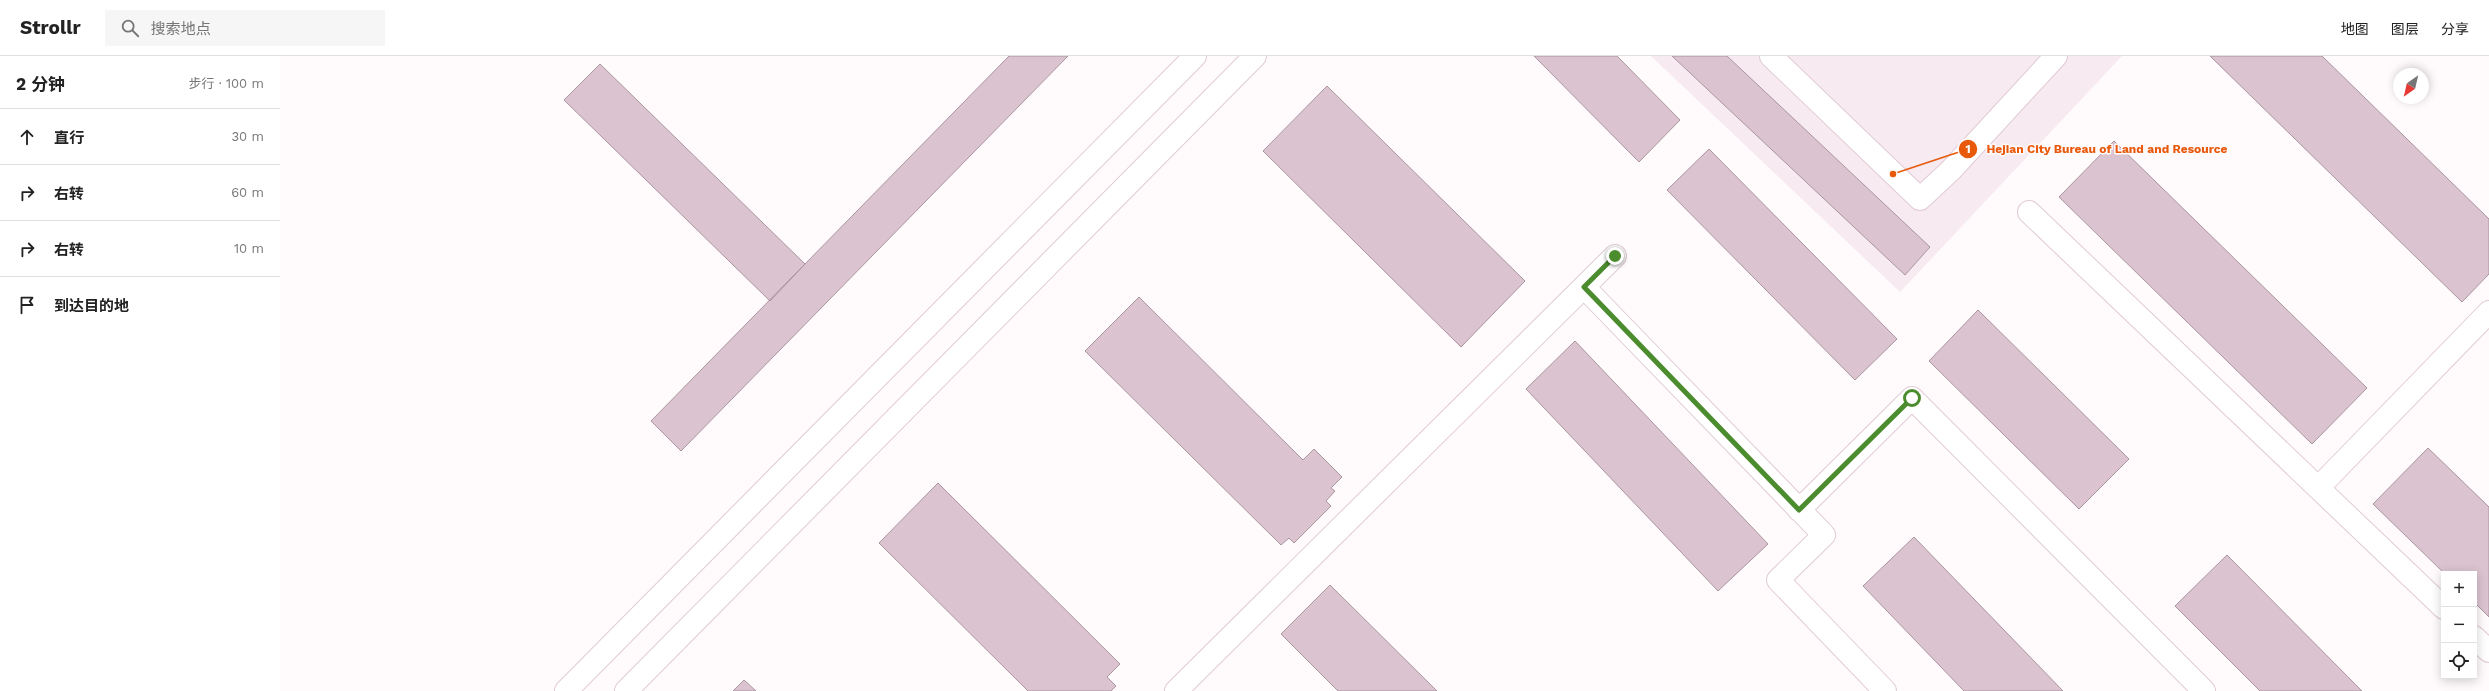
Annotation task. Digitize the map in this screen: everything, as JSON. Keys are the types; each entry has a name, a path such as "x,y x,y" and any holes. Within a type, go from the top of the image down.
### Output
{"street":[{"path":"566,691 1195,56"},
{"path":"626,691 1255,56"},
{"path":"1771,56 1920,199 1951,170 2056,56"},
{"path":"2029,212 2443,607"},
{"path":"1176,691 1615,256"},
{"path":"1584,287 1824,535 1778,580 1885,691"},
{"path":"2318,488 2489,312"},
{"path":"1799,510 1912,398 2204,691"},
{"path":"2477,640 2489,651"}],"shaded area":[{"path":"1651,56 2122,56 1900,292"}],"building":[{"path":"1009,56 1068,56 681,451 651,421"},
{"path":"1534,56 1617,56 1680,120 1639,162"},
{"path":"1672,56 1727,56 1930,247 1905,275"},
{"path":"2210,56 2322,56 2489,219 2489,274 2462,302"},
{"path":"600,64 805,264 770,301 564,100"},
{"path":"1327,86 1525,281 1461,347 1263,151"},
{"path":"2114,141 2367,388 2312,444 2059,197"},
{"path":"1709,149 1897,339 1855,380 1667,190"},
{"path":"1139,297 1303,460 1314,449 1342,477 1331,488 1335,491 1326,501 1331,506 1294,543 1289,538 1281,545 1085,351"},
{"path":"1978,310 2129,459 2079,509 1929,361"},
{"path":"1575,341 1768,544 1718,591 1526,389"},
{"path":"2428,448 2489,507 2489,617 2477,605 2477,571 2442,571 2373,504"},
{"path":"938,483 1120,664 1107,677 1116,686 1111,691 1028,691 879,543"},
{"path":"1914,537 2063,691 1964,691 1863,586"},
{"path":"2227,555 2362,691 2260,691 2175,606"},
{"path":"1330,585 1437,691 1338,691 1281,634"},
{"path":"744,680 756,691 733,691"}],"place":[{"name":"Hejian City Bureau of Land and Resource","path":"1893,174"}],"route":[{"path":"1615,256 1584,287 1799,510 1912,398"}]}
